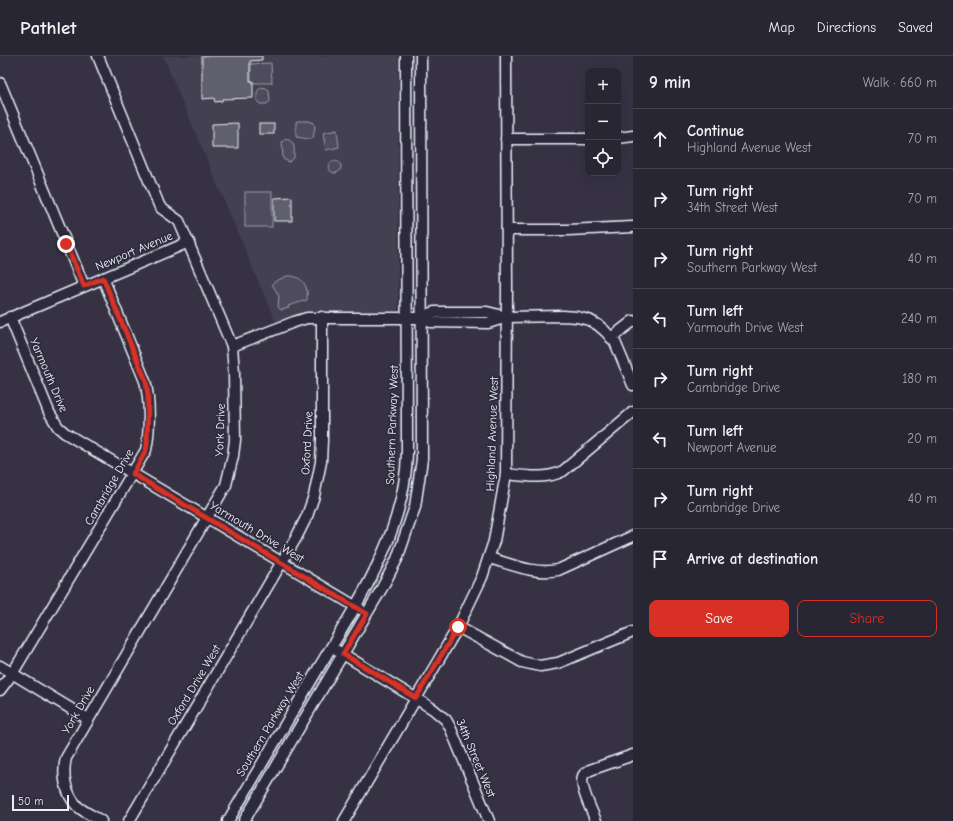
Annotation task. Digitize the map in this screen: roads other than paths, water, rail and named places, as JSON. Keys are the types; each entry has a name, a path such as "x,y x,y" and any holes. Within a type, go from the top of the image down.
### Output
{"street":[{"name":"York Drive","path":"98,56 161,208 179,220 232,346 235,440 226,485 66,758 64,770 66,785 70,797 77,805 101,821"},
{"name":"Southern Parkway West","path":"228,821 376,569 394,528 402,495 406,473 407,453 408,318 406,56"},
{"path":"244,821 367,614 397,559 415,507 422,459 420,56"},
{"name":"Highland Avenue West","path":"344,821 458,627 473,597 489,558 501,507 506,474 506,56"},
{"path":"0,83 84,286"},
{"path":"621,138 633,136"},
{"path":"506,139 585,139"},
{"path":"507,230 575,230 633,227"},
{"name":"Newport Avenue","path":"0,322 189,242"},
{"name":"Cambridge Drive","path":"0,690 12,674 146,450 147,389 142,372 103,278"},
{"path":"232,346 307,318 422,318 434,312 487,312 507,317 563,316 589,320 598,325 617,346 633,385"},
{"name":"Yarmouth Drive","path":"10,317 49,412 58,427 74,440 133,474"},
{"name":"Oxford Drive","path":"282,562 307,516 314,496 319,474 322,440 322,317"},
{"path":"611,338 633,321"},
{"path":"506,474 545,477 563,471 633,412"},
{"name":"Yarmouth Drive West","path":"133,474 367,614"},
{"path":"489,558 533,571 552,571 558,570 633,536"},
{"name":"Oxford Drive West","path":"128,821 282,562"},
{"path":"458,627 522,662 540,666 558,663 633,632"},
{"name":"34th Street West","path":"331,647 440,714 450,727 489,821"},
{"path":"0,666 88,719"},
{"path":"596,821 582,784 582,777 590,770 633,754"}]}
